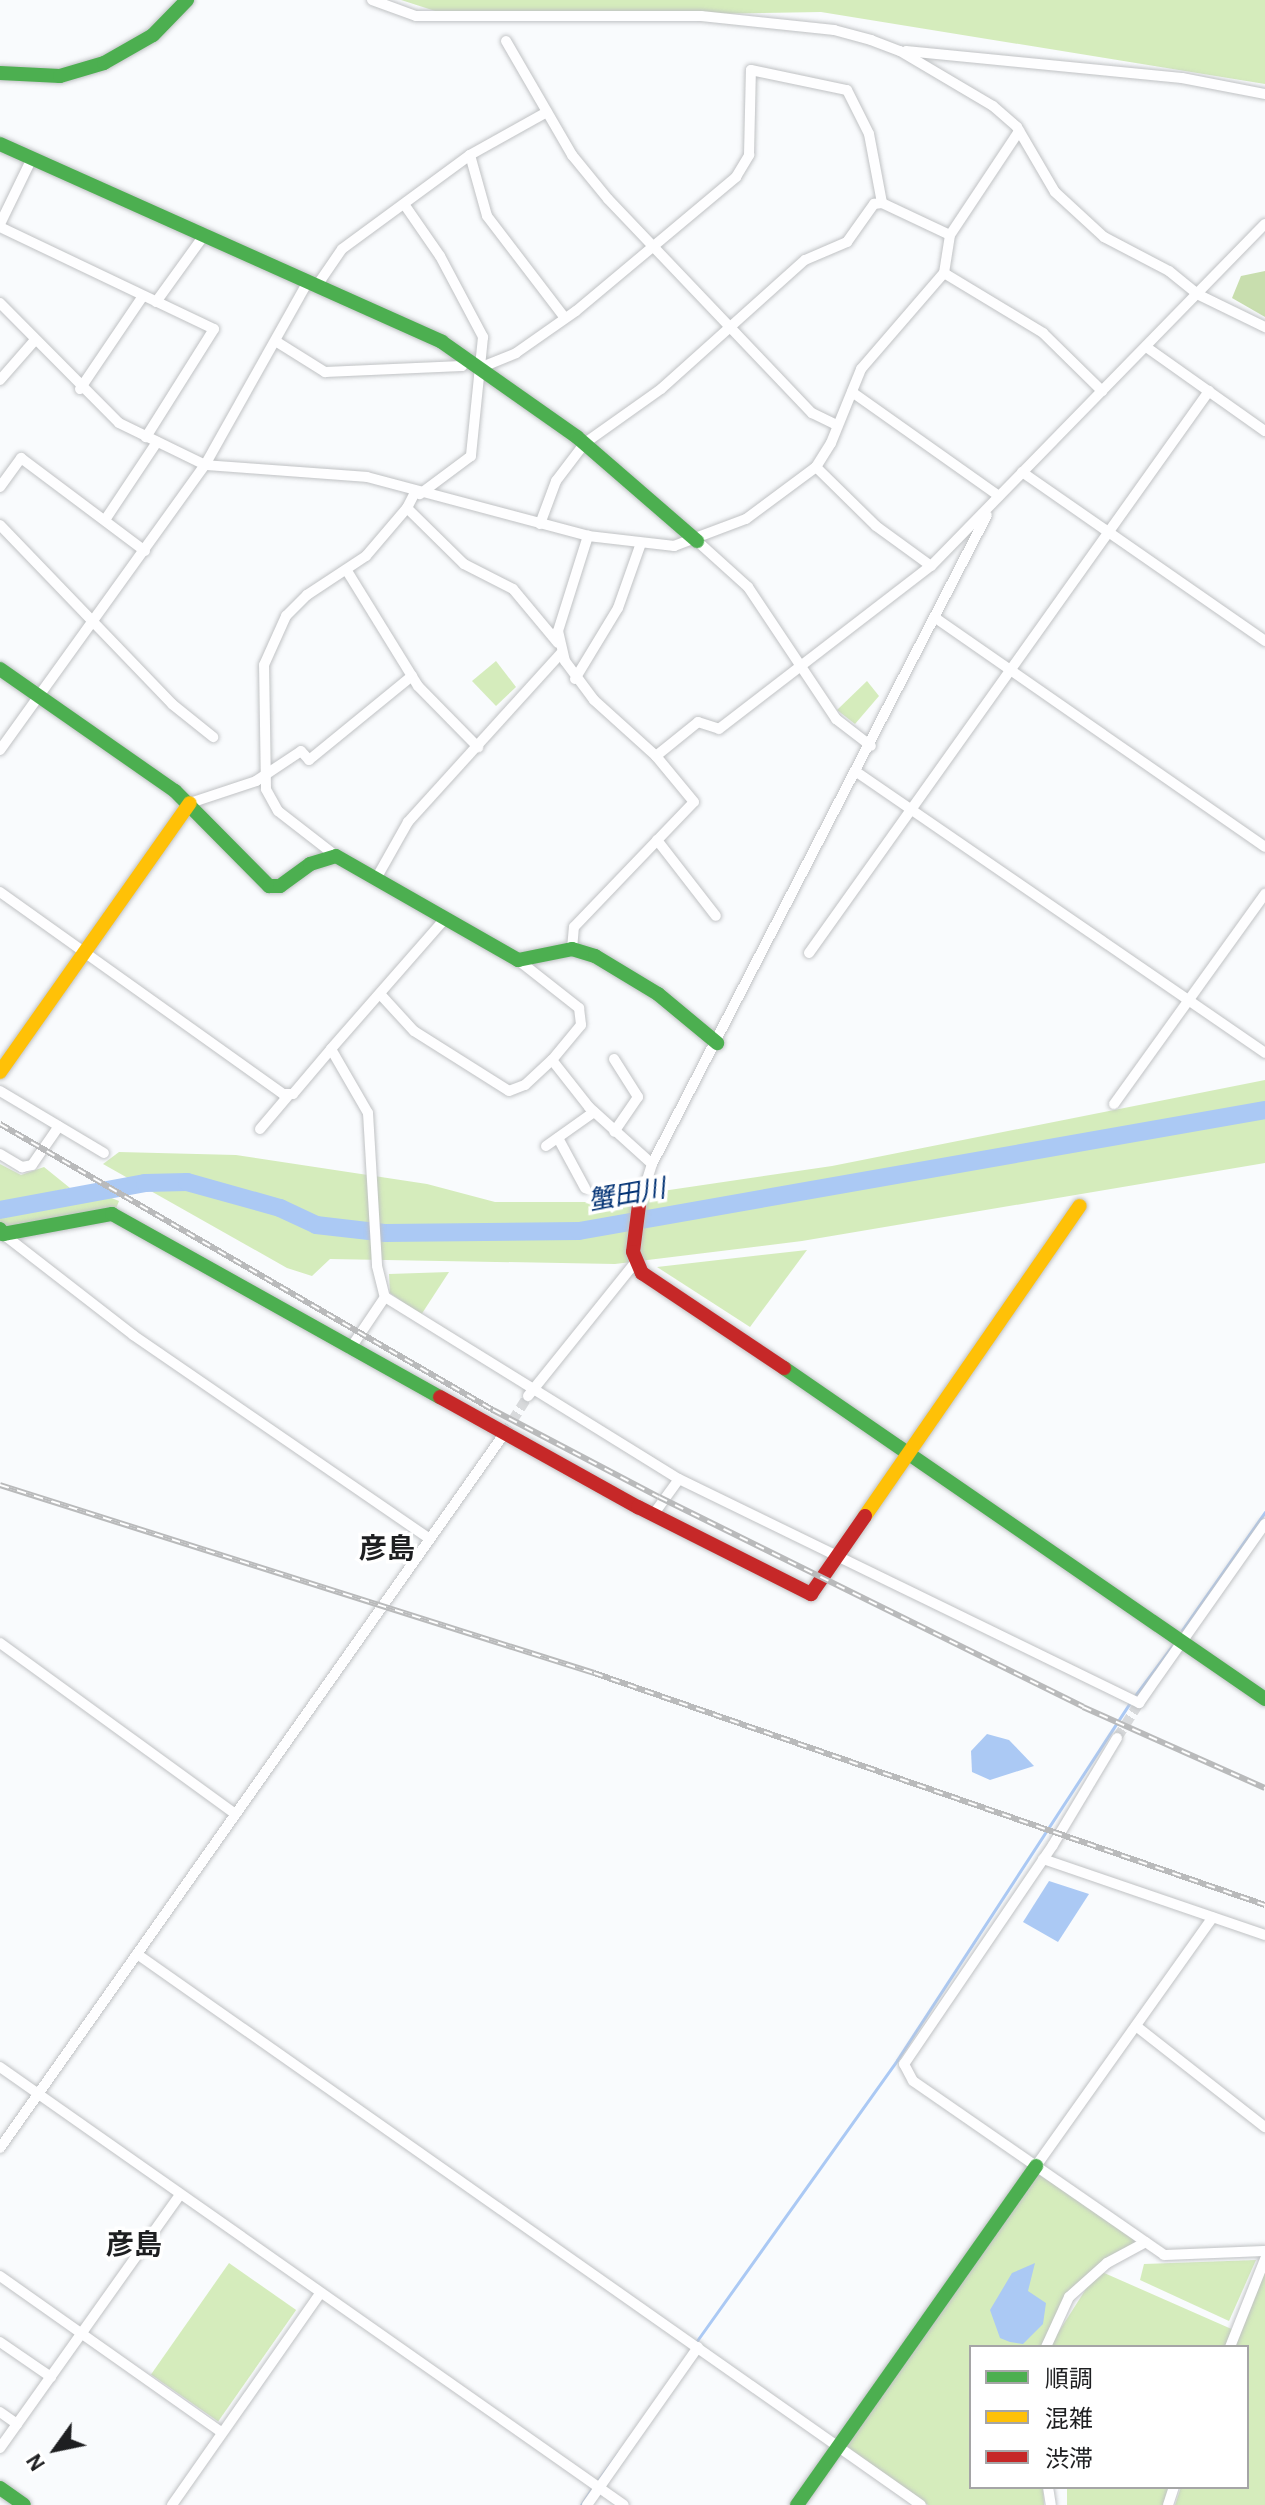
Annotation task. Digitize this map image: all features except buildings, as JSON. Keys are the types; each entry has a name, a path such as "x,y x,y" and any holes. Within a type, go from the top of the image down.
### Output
{"street":[{"path":"0,73 60,76 104,63 153,35 187,0"},
{"path":"372,0 416,16 701,16 780,23 834,30 900,51 1182,78 1265,94"},
{"path":"506,41 572,155 656,249 812,413 837,425"},
{"path":"900,51 985,100 1019,131 1055,192 1104,237 1169,271 1197,294 1265,327"},
{"path":"482,367 516,353 565,318 656,249 736,177 749,155 751,70 847,90 869,134 882,203"},
{"path":"0,750 205,465 312,285 342,249 470,155 547,112"},
{"path":"0,303 80,389 119,423 205,465 367,477 417,493 588,536 674,546 697,541 746,519 816,467 861,369 944,273 950,235 1019,131"},
{"path":"0,144 205,234 482,367 585,443 748,587 836,719 871,746"},
{"path":"470,155 487,216 565,318"},
{"path":"32,158 0,226 214,329 146,437"},
{"path":"540,524 556,481 585,443 732,328 805,260 847,242 874,204 882,203 950,235"},
{"path":"380,994 414,1031 509,1091 525,1085 552,1060 581,1025 579,1008 518,960 443,921 377,877 336,856 278,811 264,775 264,665 269,646 297,604 347,571 383,540 417,493 471,456 483,337 440,256 404,204"},
{"path":"656,756 698,722 719,729 931,566 1102,391 1149,349 1265,224"},
{"path":"156,302 205,234"},
{"path":"944,273 1043,333 1102,391"},
{"path":"80,389 143,296"},
{"path":"0,380 35,340"},
{"path":"277,342 325,372 462,366 468,358"},
{"path":"1149,349 1265,431"},
{"path":"809,953 1008,669 1209,391"},
{"path":"852,392 999,496"},
{"path":"105,520 157,442"},
{"path":"0,487 21,458 145,551"},
{"path":"816,467 876,526 931,566"},
{"path":"1022,472 1265,641"},
{"path":"530,1394 634,1258 639,1205 652,1164 858,773 999,496"},
{"path":"407,508 464,564 513,589 561,648"},
{"path":"0,525 172,704 213,737"},
{"path":"572,949 574,927 694,802 656,756 575,679 561,648 558,631 588,536"},
{"path":"575,679 618,608 641,543"},
{"path":"347,571 412,676 478,747"},
{"path":"937,619 1265,847"},
{"path":"377,877 408,822 478,747 561,648"},
{"path":"0,669 190,803 236,858 269,886 280,886 310,864 336,856"},
{"path":"0,1072 190,803 264,775 301,751 309,760 412,676"},
{"path":"858,773 1187,1004 1265,1053"},
{"path":"657,840 716,916"},
{"path":"0,892 288,1096"},
{"path":"1114,1104 1265,894"},
{"path":"260,1129 443,921"},
{"path":"518,960 572,949 595,956 658,994 717,1043"},
{"path":"331,1049 368,1113 377,1266 385,1297 530,1394 679,1479 833,1557 1132,1700 1183,1642 1265,1524"},
{"path":"614,1059 638,1097 614,1132"},
{"path":"552,1060 594,1112 652,1164"},
{"path":"0,1091 104,1153"},
{"path":"546,1146 594,1112"},
{"path":"0,1154 22,1167 32,1165 59,1126"},
{"path":"558,1138 585,1188"},
{"path":"1,1230 112,1214 504,1434 653,1515 811,1594 833,1557 1080,1206"},
{"path":"1,1230 133,1335 430,1539"},
{"path":"634,1258 1265,1699"},
{"path":"350,1349 385,1297"},
{"path":"0,2148 504,1434"},
{"path":"653,1515 679,1479"},
{"path":"0,1643 235,1814"},
{"path":"1117,1738 1043,1859 904,2064 913,2081 1164,2255 1265,2251"},
{"path":"1043,1859 1265,1935"},
{"path":"797,2505 1213,1917"},
{"path":"137,1954 921,2505"},
{"path":"1136,2026 1265,2127"},
{"path":"0,2067 37,2096 624,2505"},
{"path":"0,2448 180,2195"},
{"path":"1047,2345 1057,2315 1079,2286 1146,2242"},
{"path":"1231,2345 1265,2259"},
{"path":"0,2276 221,2432"},
{"path":"172,2505 320,2294"},
{"path":"0,2342 51,2377"},
{"path":"587,2505 596,2486 696,2346"},
{"path":"0,2412 17,2424"},
{"path":"0,2488 24,2505"}],"green space":[{"path":"401,0 1265,0 1265,84 821,12 457,18"},
{"path":"1265,271 1265,317 1232,298 1241,276"},
{"path":"496,661 516,687 496,706 472,681"},
{"path":"867,681 879,696 855,724 837,710"},
{"path":"1265,1080 1265,1163 802,1241 615,1264 330,1259 312,1276 287,1268 103,1164 119,1152 236,1155 427,1184 495,1202 588,1202 832,1166"},
{"path":"0,1164 21,1175 44,1167 70,1188 0,1203"},
{"path":"109,1197 119,1201 115,1211 0,1232 0,1216"},
{"path":"807,1250 750,1327 657,1267"},
{"path":"449,1272 421,1315 390,1293 389,1274"},
{"path":"1036,2173 1141,2239 1102,2272 1236,2331 1231,2345 1050,2345 1091,2281 1074,2292 1048,2345 969,2345 969,2489 1043,2489 1044,2505 928,2505 846,2446"},
{"path":"1256,2260 1229,2321 1140,2280 1144,2264"},
{"path":"229,2263 296,2310 218,2421 151,2374"},
{"path":"1265,2266 1265,2505 1175,2505 1180,2489 1249,2489 1249,2345 1232,2345"},
{"path":"1067,2489 1171,2489 1171,2505 1067,2505"}],"water":[{"path":"987,1734 1009,1740 1034,1766 990,1780 972,1772 971,1751"},
{"path":"1049,1881 1089,1894 1058,1942 1023,1922"},
{"path":"1035,2263 1028,2291 1046,2303 1043,2324 1023,2344 1010,2342 1000,2338 990,2310 1012,2273"}],"waterway":[{"name":"蟹田川","path":"0,1210 145,1183 187,1182 280,1208 316,1225 385,1233 579,1231 1265,1110"},
{"path":"1182,1630 1265,1512"},
{"path":"1134,1697 1172,1646"},
{"path":"696,2342 897,2060 1130,1703"},
{"path":"597,2482 618,2453"},
{"path":"581,2505 592,2488"}],"tunnel":[{"path":"504,1434 528,1396"},
{"path":"1117,1738 1139,1703"}],"railway":[{"path":"0,1124 493,1410 659,1497 1083,1707 1265,1788"},
{"path":"0,1485 594,1673 1265,1905"}],"traffic: fast":[{"path":"0,73 60,76 104,63 153,35 187,0"},
{"path":"0,144 442,342 577,437 697,541"},
{"path":"0,669 175,791 269,886 280,886 310,864 336,856 518,960 572,949 595,956 658,994 717,1043"},
{"path":"0,1229 3,1234 112,1214 440,1397"},
{"path":"784,1368 1265,1699"},
{"path":"797,2505 1036,2166"},
{"path":"0,2488 24,2505"}],"traffic: slow":[{"path":"0,1072 190,803"},
{"path":"865,1516 1080,1206"}],"traffic: jam":[{"path":"639,1205 633,1252 642,1273 784,1368"},
{"path":"440,1397 638,1507 811,1594 865,1516"}],"district":[{"name":"彦島","path":"387,1550"},
{"name":"彦島","path":"134,2246"}]}
